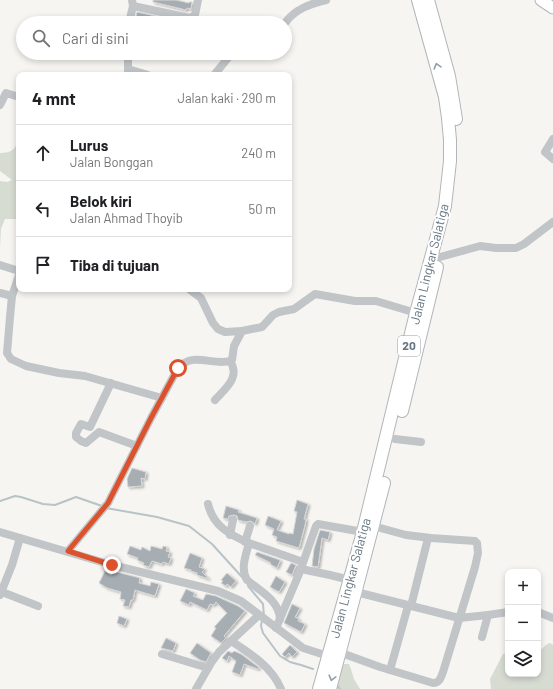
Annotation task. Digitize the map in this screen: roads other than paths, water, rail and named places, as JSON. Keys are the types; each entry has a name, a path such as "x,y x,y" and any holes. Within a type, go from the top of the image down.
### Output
{"highway":[{"name":"Jalan Lingkar Salatiga","path":"330,689 333,652 350,580 368,529 395,439 445,206 450,161 450,140 445,96 418,0"},
{"name":"Jalan Lingkar Salatiga","path":"319,689 356,592 368,529 416,314 440,256 455,196 458,137 454,99 428,0"}],"main road":[{"path":"541,0 553,8"}],"street":[{"path":"195,16 198,0"},
{"path":"291,16 306,6 326,0"},
{"path":"130,16 132,3 182,16"},
{"path":"128,60 128,72"},
{"path":"216,72 226,60"},
{"path":"0,105 3,92 16,96"},
{"path":"553,139 545,152 553,160"},
{"path":"440,256 480,246 516,248 524,244 553,222"},
{"path":"0,265 16,270"},
{"path":"12,359 7,353 12,296 16,284"},
{"path":"193,292 201,298 213,323 218,329 225,332 254,330 262,327 273,315 279,312 294,309 315,294 354,301 376,301 416,314"},
{"path":"0,293 12,296"},
{"path":"230,361 232,360 234,346 242,331"},
{"path":"0,356 12,359 26,366 59,373 85,376 162,398"},
{"path":"68,551 108,503 178,368 187,361 230,361"},
{"path":"215,400 232,381 234,376 234,369 230,361"},
{"path":"90,427 111,383"},
{"path":"99,432 86,443 77,439 76,435 81,424 137,446"},
{"path":"395,439 421,442"},
{"path":"208,504 209,510 216,522 230,534 247,543 302,566 350,580"},
{"path":"230,534 233,520"},
{"path":"0,532 112,565 218,591 241,601 276,628 303,648 333,652 433,683 438,682 443,672 475,567 478,553 477,543 472,541 428,538 368,529 318,524 315,527 302,566 276,628"},
{"path":"250,526 244,563 244,576 251,584 273,601 278,610 280,619"},
{"path":"20,538 12,565 1,593 38,606"},
{"path":"390,670 410,606 428,538"},
{"path":"356,592 459,618 505,612"},
{"path":"541,613 553,618"},
{"path":"482,637 488,615"},
{"path":"196,689 219,652 262,617"},
{"path":"231,641 261,662 274,676 281,689"},
{"path":"162,654 208,668"}],"waterway":[{"path":"0,501 15,496 43,504 55,505 76,497 102,506"},
{"path":"106,508 157,517 189,526 212,544 242,577"},
{"path":"248,586 263,604 264,616"},
{"path":"262,620 261,626 263,633 280,656 290,662 313,669"},
{"path":"336,684 340,689"}]}
